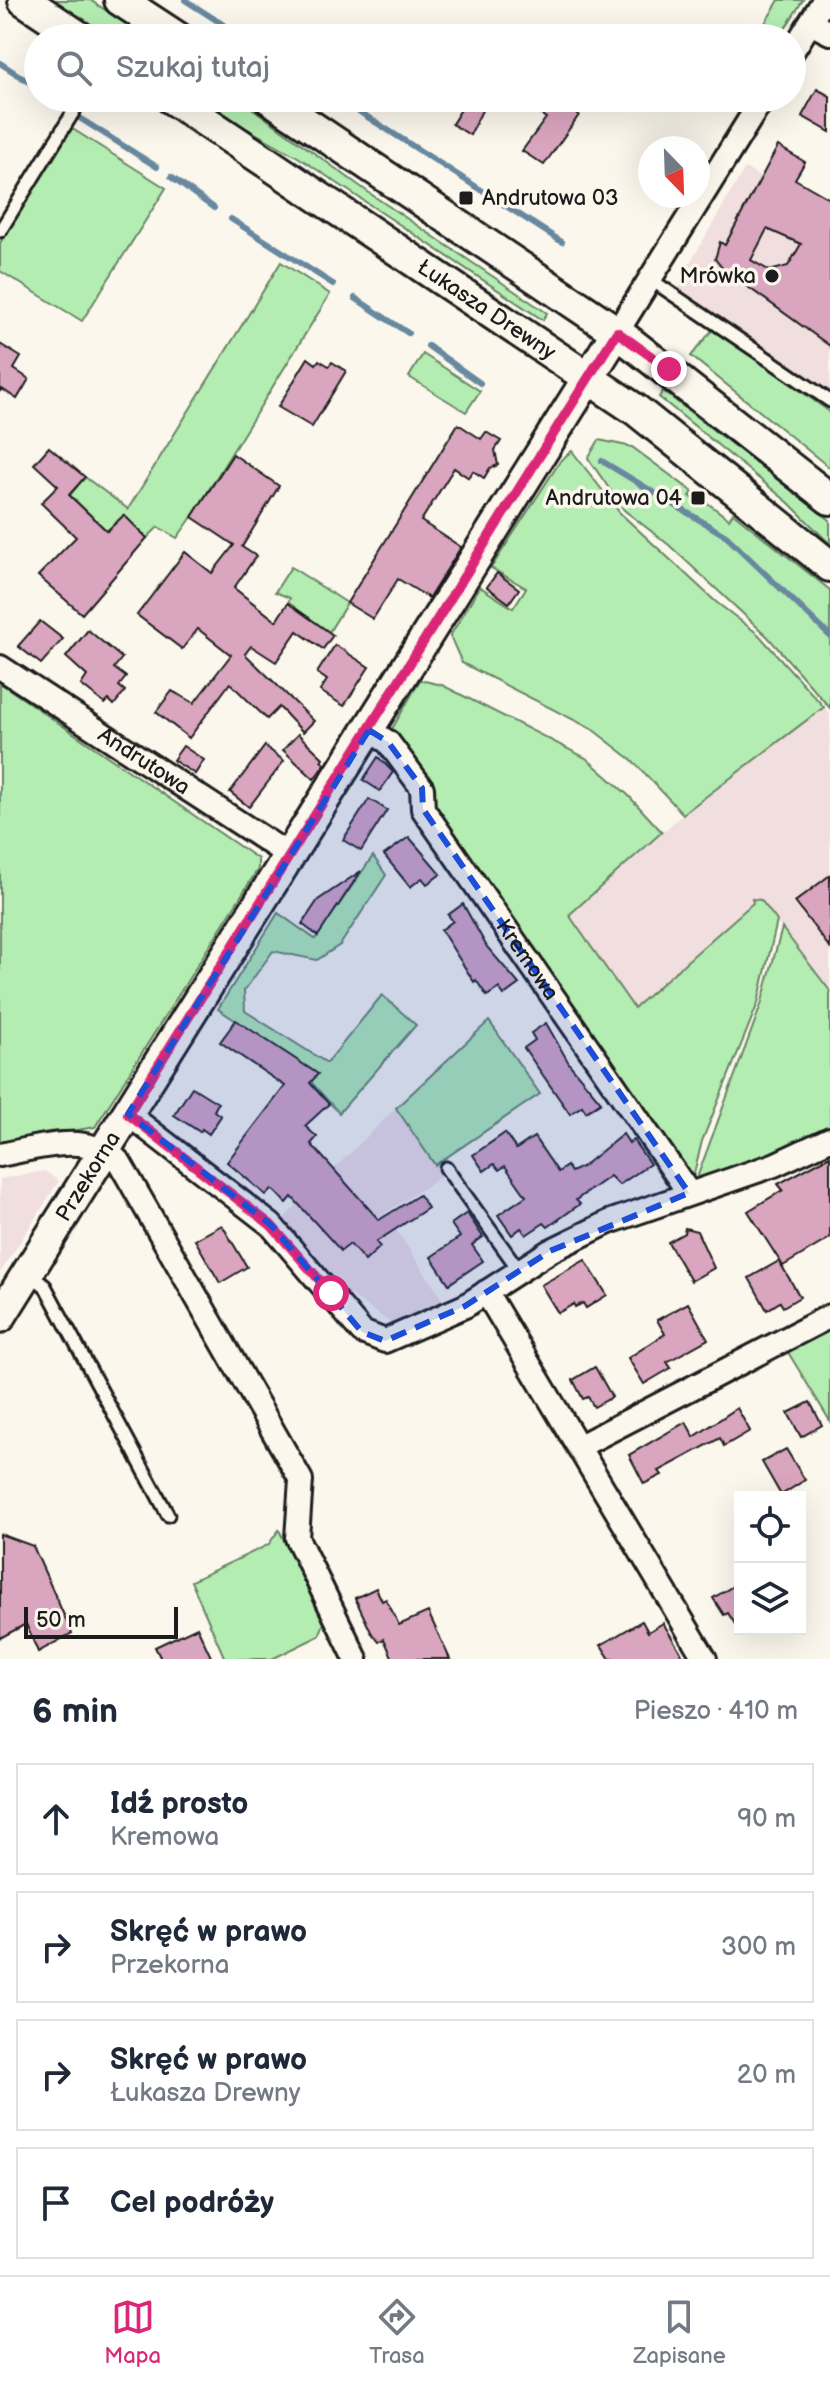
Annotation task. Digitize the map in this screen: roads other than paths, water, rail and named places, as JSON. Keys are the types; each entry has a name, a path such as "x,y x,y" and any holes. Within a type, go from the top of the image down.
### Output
{"main road":[{"path":"24,0 60,24"},
{"path":"120,0 157,24"},
{"name":"Łukasza Drewny","path":"192,112 588,377 721,475 830,566"},
{"path":"290,112 617,332 830,499"},
{"name":"Przekorna","path":"0,1317 617,332"}],"street":[{"path":"820,28 824,0"},
{"name":"Przekorna","path":"617,332 754,112"},
{"name":"Andrutowa","path":"0,667 290,856"},
{"name":"Kremowa","path":"369,730 388,742 422,788 423,809 689,1193"},
{"path":"128,1114 271,1225 367,1336 394,1339 465,1306 519,1270 609,1222 774,1165 830,1139"},
{"path":"0,1155 67,1144 105,1150 120,1163 301,1480 297,1538 356,1659"},
{"path":"486,1292 705,1659"},
{"path":"580,1446 830,1316"}],"lane":[{"path":"0,231 73,112"},
{"path":"650,279 830,401"},
{"path":"446,1168 519,1270"},
{"path":"28,1272 45,1286 168,1515"}],"waterway":[{"path":"185,0 222,24"},
{"path":"0,63 24,79"},
{"path":"360,112 562,242"},
{"path":"81,119 157,167"},
{"path":"171,177 214,208"},
{"path":"231,219 333,284"},
{"path":"355,298 408,333"},
{"path":"428,346 480,383"},
{"path":"602,461 726,536 830,636"}],"place":[{"name":"Andrutowa 03","path":"466,198"},
{"name":"Mrówka","path":"772,276"},
{"name":"Andrutowa 04","path":"698,498"}]}
